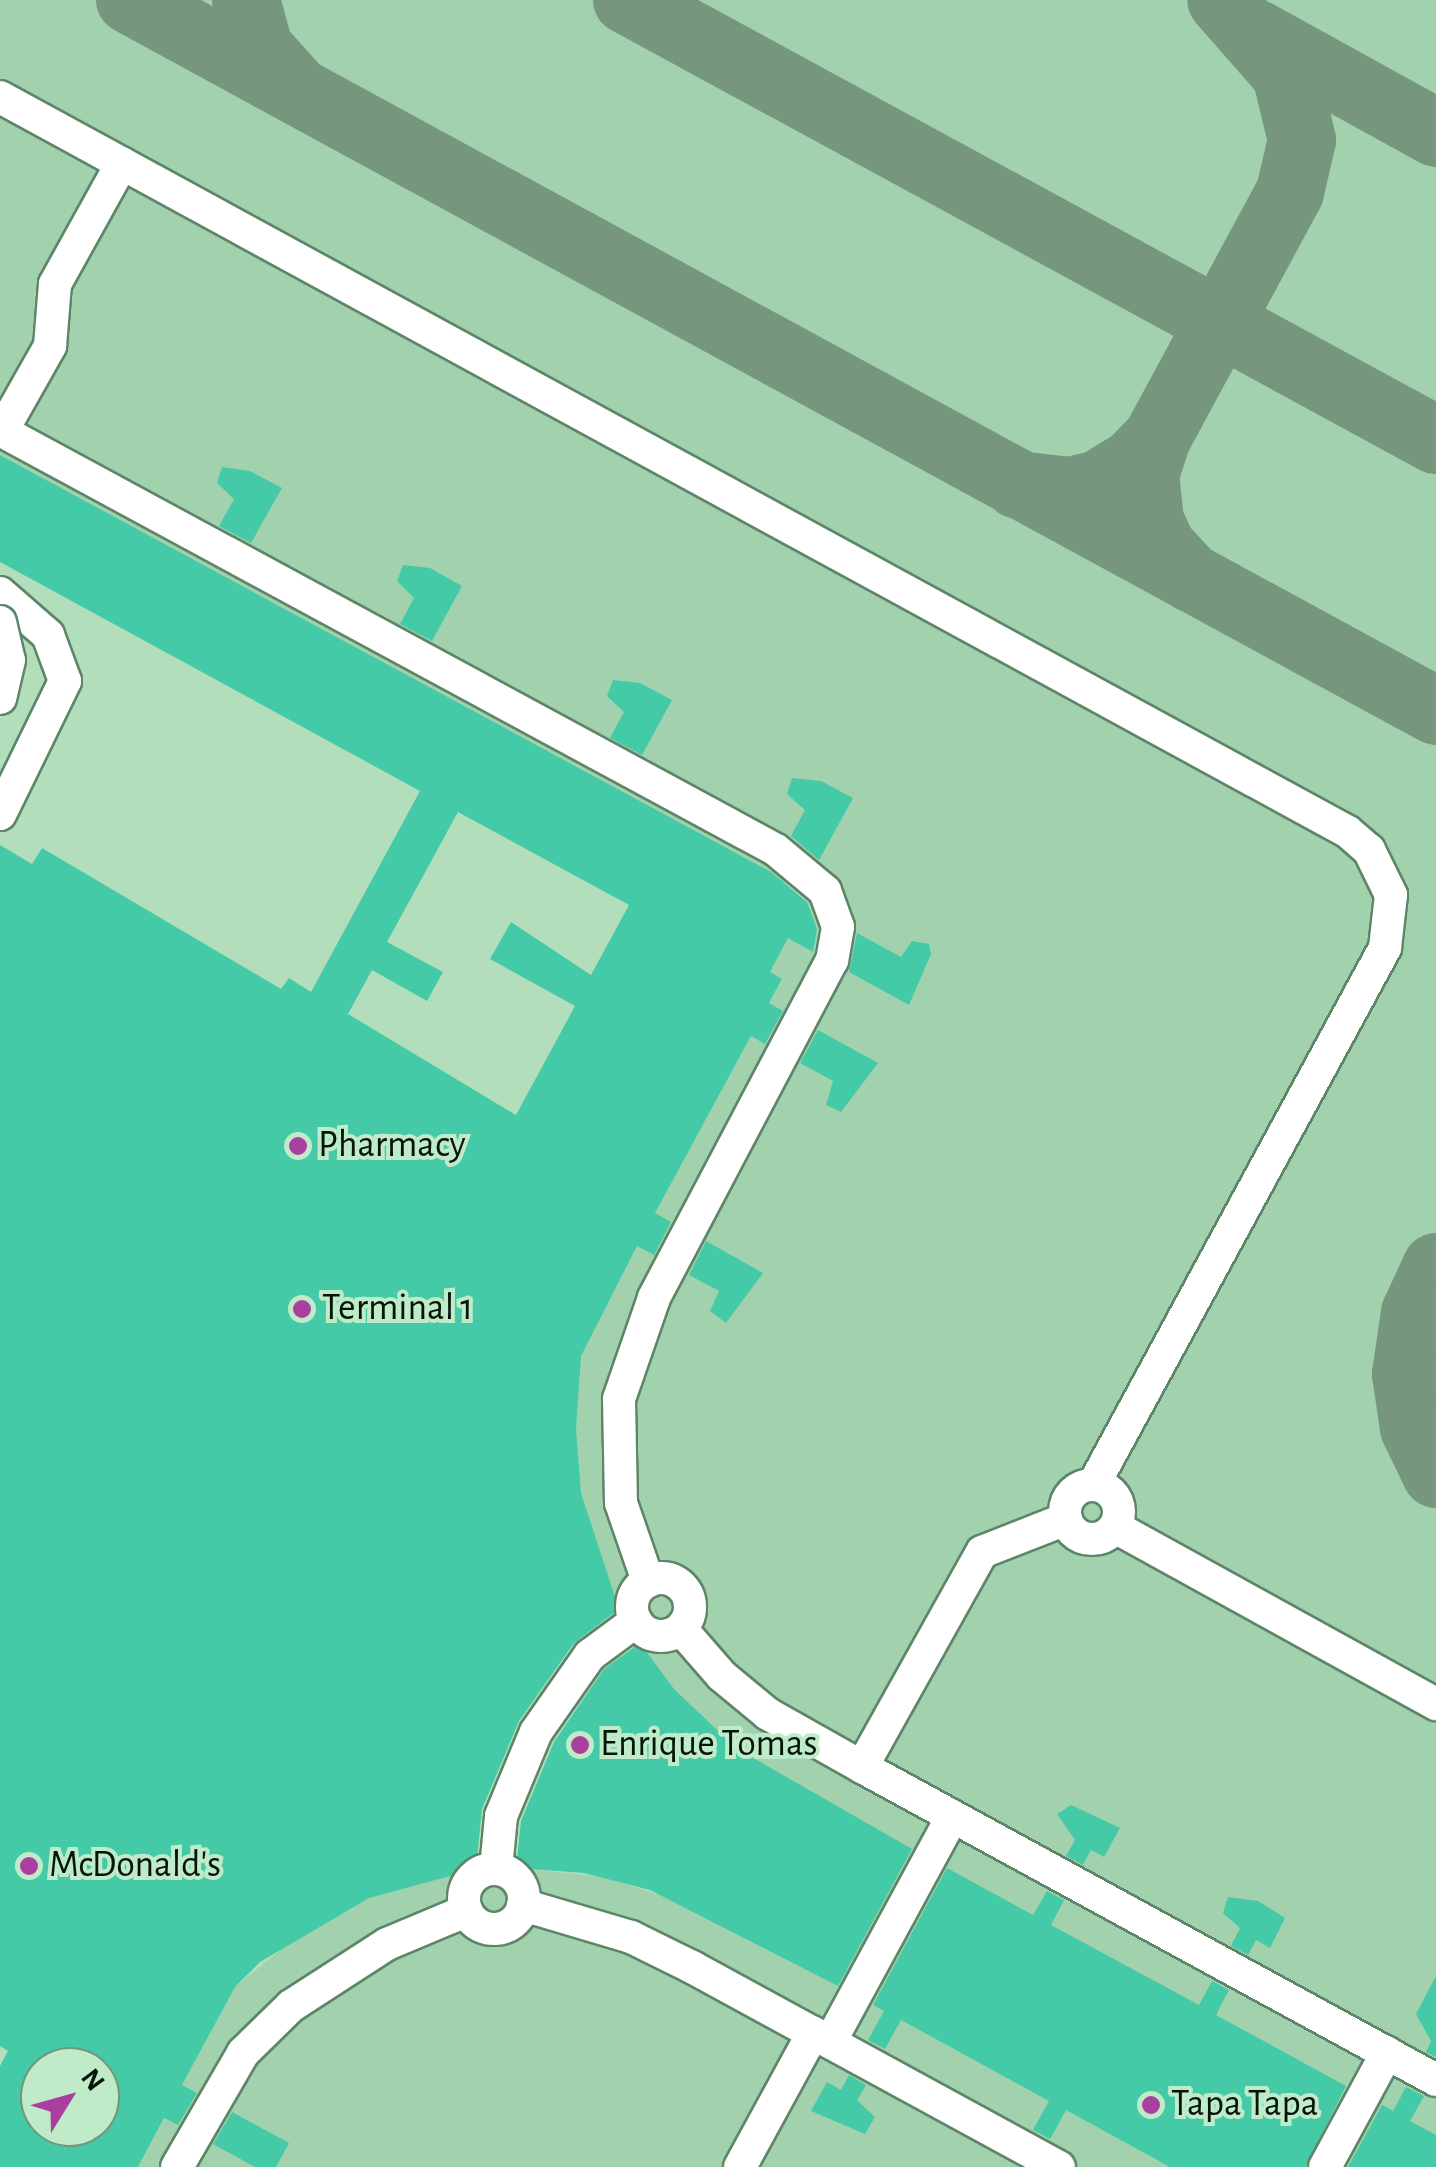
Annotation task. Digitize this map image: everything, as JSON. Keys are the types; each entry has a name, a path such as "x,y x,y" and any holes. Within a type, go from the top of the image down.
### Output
{"lane":[{"path":"0,97 1299,805 1369,850 1391,895 1385,948 1094,1484 1072,1494 1066,1519 1074,1532 1090,1539 1114,1528"},
{"path":"122,163 55,284 50,346 1,431 776,850 824,892 838,927 832,960 654,1298 619,1399 621,1504 648,1581"},
{"path":"0,593 16,623 0,669"},
{"path":"0,593 48,636 65,681 0,814"},
{"path":"0,622 9,660 0,698"},
{"path":"1094,1484 1118,1502 1114,1528"},
{"path":"862,1767 982,1552 1066,1519"},
{"path":"1114,1528 1436,1704"},
{"path":"666,1578 684,1588 691,1611 682,1629 662,1637 636,1621 632,1604 648,1581 666,1578"},
{"path":"496,1868 501,1816 536,1732 590,1655 636,1621"},
{"path":"682,1629 768,1714 1436,2080"},
{"path":"740,2167 952,1816"},
{"path":"466,1911 472,1878 496,1868 512,1875 524,1904"},
{"path":"524,1904 632,1937 1059,2167"},
{"path":"466,1911 482,1926 498,1928 516,1919 524,1904"},
{"path":"177,2167 243,2054 291,2006 387,1944 466,1911"},
{"path":"1325,2167 1387,2053"}],"shaded area":[{"path":"0,0 1436,0 1436,2167 138,2167 235,1987 302,1933 369,1898 448,1873 521,1868 604,1877 672,1899 709,1753 552,1536 565,1376 782,980 770,972 810,897 0,455"}],"building":[{"name":"Terminal 1","path":"0,455 771,872 807,902 817,929 813,952 788,938 770,972 782,979 769,1003 783,1011 765,1044 751,1036 655,1213 671,1222 654,1255 637,1246 581,1356 576,1429 581,1493 619,1609 574,1643 519,1721 482,1809 476,1869 369,1898 260,1962 235,1987 182,2085 197,2093 178,2125 164,2118 138,2167 0,2167 0,2066 8,2051 0,2046 0,845 32,864 42,848 281,989 289,978 311,992 420,791 0,562","holes":["458,812 629,905 591,975 511,922 490,959 575,1006 516,1115 348,1014 372,970 427,1001 443,972 387,942"]},
{"path":"222,467 250,471 282,488 251,543 219,526 234,499 217,483"},
{"path":"403,565 430,568 462,586 432,641 400,624 414,598 397,581"},
{"path":"613,680 640,683 672,700 642,755 610,738 624,712 607,696"},
{"path":"792,778 821,781 853,798 819,860 791,836 805,810 787,794"},
{"path":"857,933 901,957 912,941 929,944 931,954 909,1005 849,972"},
{"path":"818,1030 878,1063 841,1112 826,1105 833,1081 800,1063"},
{"path":"706,1241 763,1273 726,1323 710,1311 719,1291 689,1275"},
{"path":"640,1643 674,1689 736,1748 912,1849 838,1986 650,1890 584,1873 516,1868 521,1821 554,1742 604,1669"},
{"path":"1071,1805 1120,1828 1104,1857 1091,1850 1083,1865 1066,1856 1075,1840 1057,1814"},
{"path":"947,1868 1033,1915 1047,1891 1064,1900 1051,1925 1199,2005 1212,1981 1229,1990 1216,2015 1346,2086 1305,2167 1170,2167 1066,2110 1050,2139 1033,2130 1049,2101 901,2020 885,2049 868,2040 884,2011 873,2005"},
{"path":"1228,1897 1258,1901 1285,1918 1270,1948 1256,1940 1248,1955 1231,1946 1240,1928 1223,1913"},
{"path":"1436,1976 1436,2057 1426,2052 1431,2041 1416,2014"},
{"path":"849,2075 866,2085 857,2100 875,2117 865,2134 811,2111 827,2082 841,2090"},
{"path":"1406,2087 1424,2096 1410,2121 1436,2135 1436,2167 1348,2167 1382,2105 1393,2111"},
{"path":"232,2112 289,2143 276,2167 255,2167 213,2144"}],"taxiway":[{"path":"130,0 1436,711"},
{"path":"246,0 259,48 295,88"},
{"path":"627,0 1436,440"},
{"path":"1157,438 1290,192 1302,140 1286,74 1221,0"},
{"path":"1257,34 1436,133"},
{"path":"1018,485 1070,491 1097,485 1133,463 1157,438 1145,474 1150,521 1162,547 1191,578"},
{"path":"1436,1267 1415,1313 1406,1374 1414,1428 1436,1474"}],"place":[{"name":"Pharmacy","path":"298,1146"},
{"name":"Terminal 1","path":"302,1309"},
{"name":"Enrique Tomas","path":"580,1745"},
{"name":"McDonald's","path":"29,1866"},
{"name":"Tapa Tapa","path":"1151,2105"}]}
